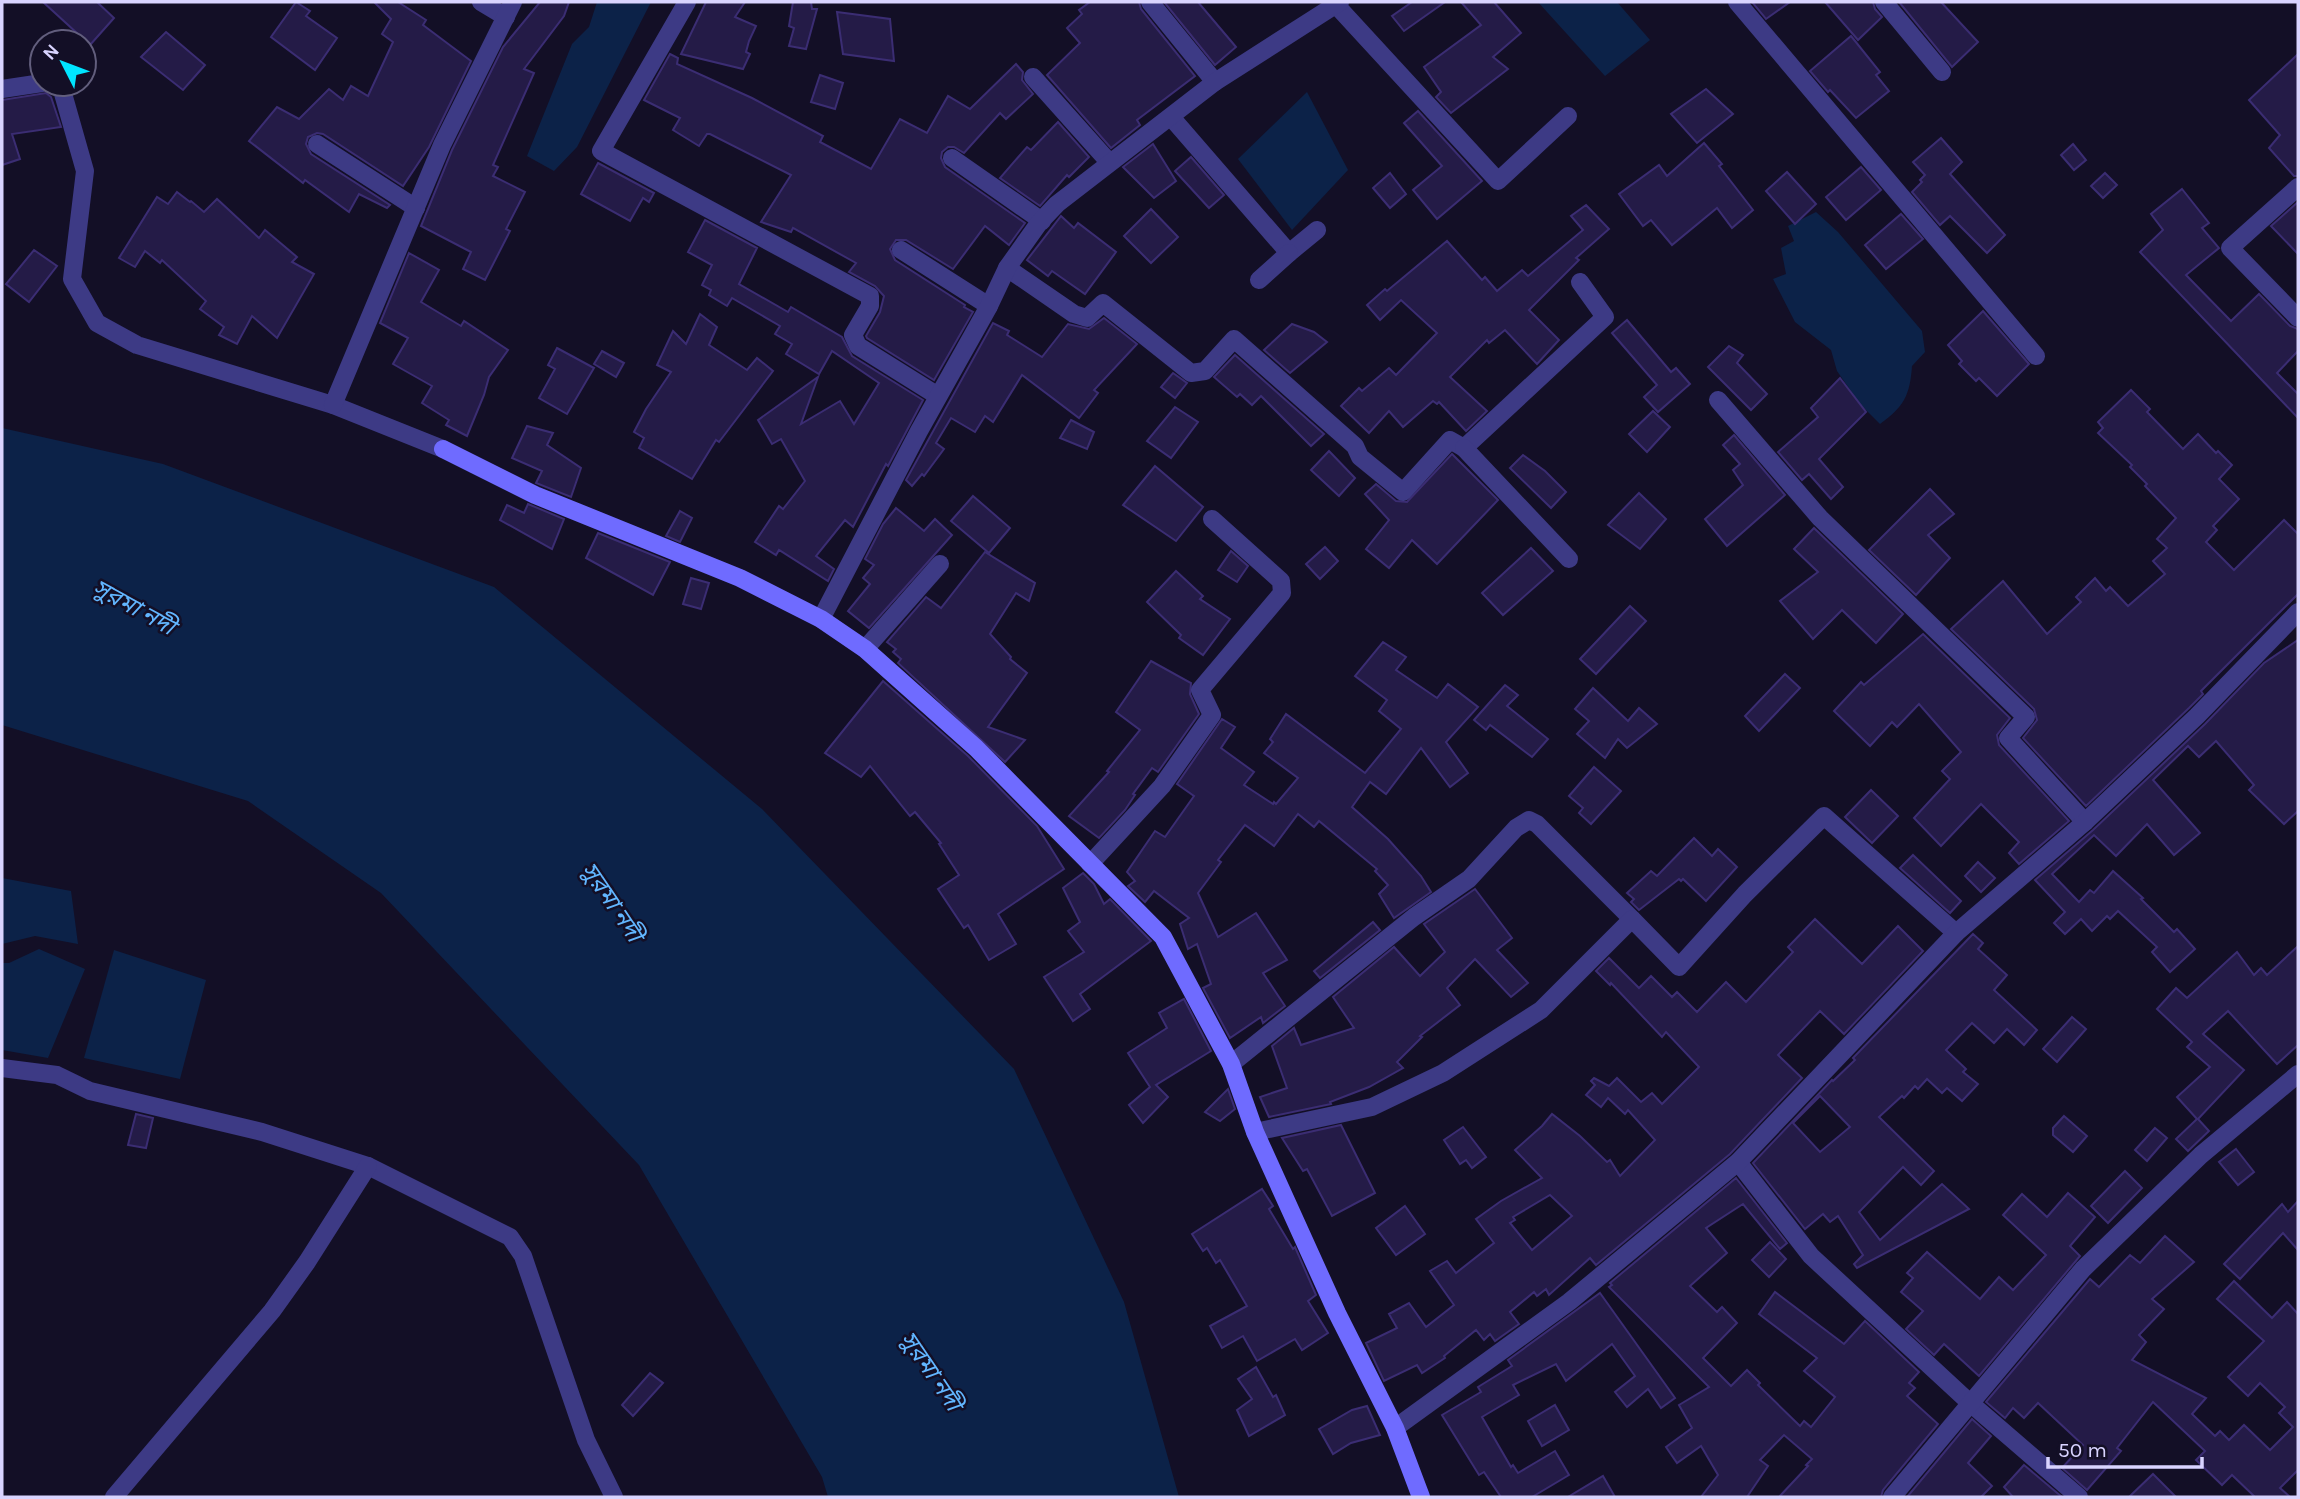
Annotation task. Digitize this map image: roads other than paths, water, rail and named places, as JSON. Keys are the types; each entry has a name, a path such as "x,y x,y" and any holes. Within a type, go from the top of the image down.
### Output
{"street":[{"path":"333,405 442,145 510,9 481,2"},
{"path":"687,2 601,151 870,296 870,306 853,335 858,346 938,396"},
{"path":"1150,2 1215,82"},
{"path":"1737,2 2036,356"},
{"path":"1884,2 1942,72"},
{"path":"821,619 1007,268 1057,204 1215,82 1338,3 1498,181 1568,116"},
{"path":"1033,77 1109,162"},
{"path":"2,89 28,85"},
{"path":"64,98 85,172 72,279 97,323 137,345 333,405 443,449 567,509 740,578 821,619 864,649 976,748 1163,937 1231,1064 1255,1132 1337,1313 1395,1428 1421,1497"},
{"path":"1171,117 1289,253"},
{"path":"317,145 416,208"},
{"path":"952,158 1042,221"},
{"path":"2298,187 2230,248 2298,318"},
{"path":"1259,280 1317,230"},
{"path":"901,250 989,306"},
{"path":"1007,268 1074,314 1087,318 1103,303 1191,373 1205,371 1234,339 1355,446 1360,457 1404,492 1450,440 1464,448 1569,559"},
{"path":"1464,448 1605,317 1580,282"},
{"path":"1718,400 1820,518 2026,717 2008,738 2085,822"},
{"path":"1090,864 1162,786 1212,715 1200,691 1282,593 1281,581 1212,519"},
{"path":"864,649 940,564"},
{"path":"1395,1428 1569,1301 1738,1161 1956,933 2085,822 2197,716 2298,612"},
{"path":"1231,1064 1414,917 1469,879 1516,828 1529,820 1537,824 1679,967 1745,894 1824,817 1956,933"},
{"path":"1255,1132 1372,1107 1443,1073 1541,1010 1632,919"},
{"path":"2,1068 57,1075 90,1091 262,1132 368,1166 510,1237 523,1256 586,1440 614,1497"},
{"path":"1892,1497 2083,1269 2201,1155 2298,1074"},
{"path":"1738,1161 1811,1256 1969,1402 2079,1497"},
{"path":"114,1497 272,1311 307,1262 368,1166"}],"water":[{"path":"597,2 651,2 577,147 554,171 527,156 572,44 589,27"},
{"path":"1538,2 1617,2 1650,40 1605,76"},
{"path":"1307,92 1348,170 1292,230 1238,159"},
{"path":"1816,212 1838,232 1922,331 1925,352 1912,366 1910,385 1904,400 1895,412 1880,424 1860,404 1837,371 1831,350 1795,322 1773,279 1786,274 1781,248 1794,241 1788,226"},
{"name":"সুরমা নদী","path":"2,428 163,464 494,587 762,809 1014,1069 1124,1302 1179,1497 828,1497 822,1477 639,1165 381,893 248,801 2,725"},
{"path":"2,878 71,891 78,944 35,936 2,944"},
{"path":"39,949 85,969 48,1058 2,1050 2,963 9,963"},
{"path":"114,950 206,980 180,1079 84,1058"}]}
